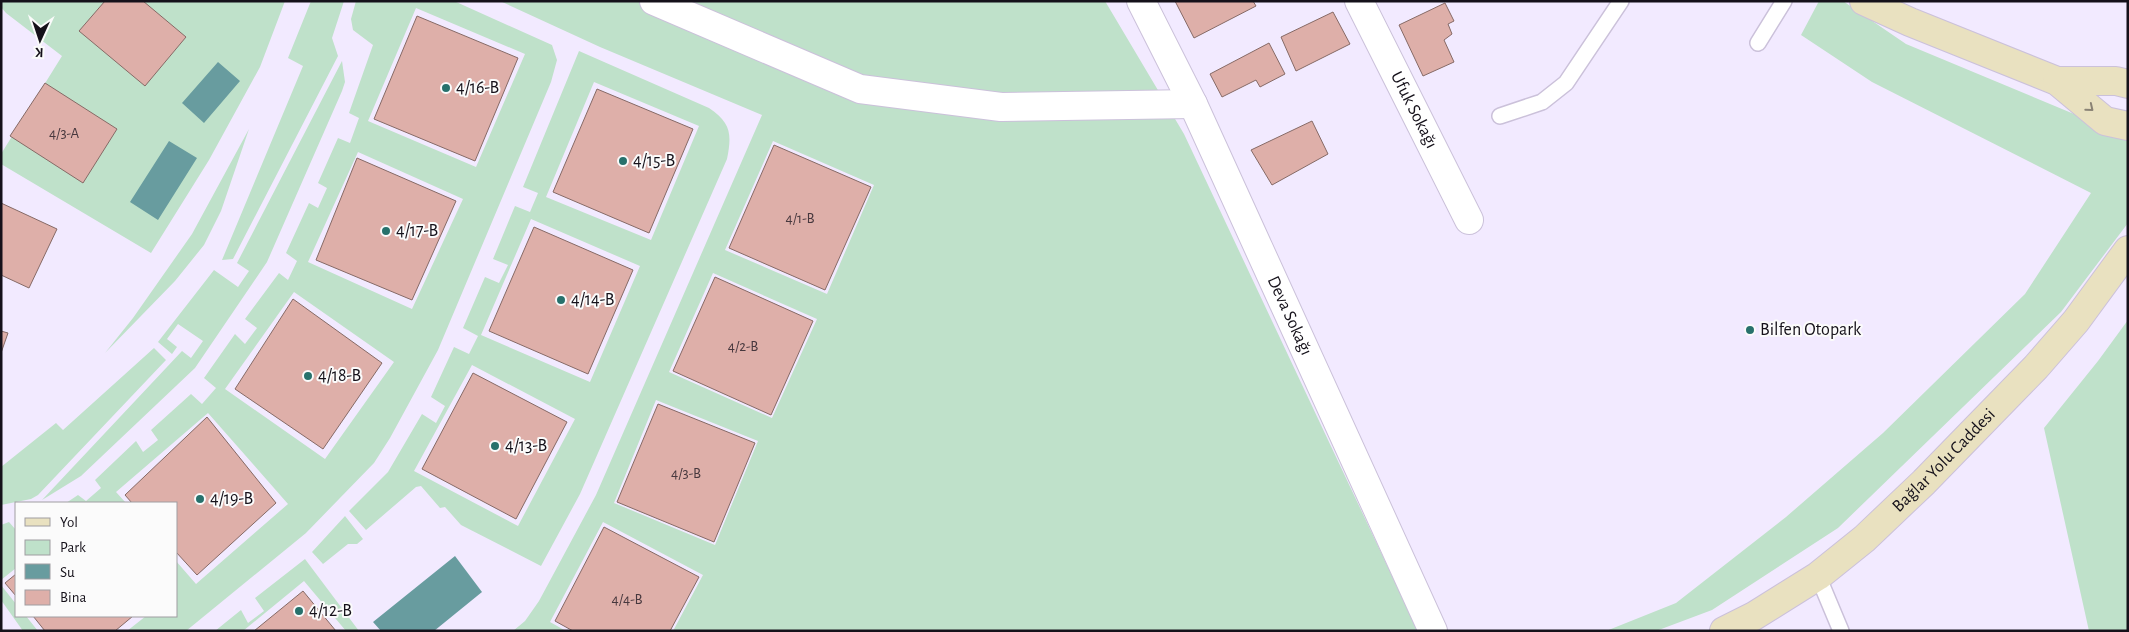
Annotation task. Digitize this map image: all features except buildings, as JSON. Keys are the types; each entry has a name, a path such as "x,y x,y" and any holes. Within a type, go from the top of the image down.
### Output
{"street":[{"path":"654,1 860,89 1001,106 1193,104"},
{"name":"Deva Sokağı","path":"1141,1 1193,104 1433,631"},
{"name":"Ufuk Sokağı","path":"1359,1 1469,220"},
{"path":"1864,1 1910,22 2057,81 2105,120 2128,126"},
{"path":"2057,81 2116,81 2128,84"},
{"name":"Bağlar Yolu Caddesi","path":"1724,631 1754,616 1818,576 1864,539 1924,482 2036,367 2076,321 2128,250"}],"lane":[{"path":"1500,116 1542,102 1566,83 1621,1"},
{"path":"1758,43 1784,1"},
{"path":"1818,576 1841,631"}],"green space":[{"path":"1,1 285,1 260,67 209,160 151,253 1,164 1,154 62,56 6,13 1,7"},
{"path":"311,1 344,1 332,38 338,56 233,259 222,260 303,66 288,58"},
{"path":"356,1 454,1 552,45 557,60 551,82 438,350 390,438 374,463 306,533 186,631 127,631 145,617 178,617 178,563 196,584 288,504 208,413 116,492 125,502 68,502 78,495 86,501 101,488 95,480 136,441 143,452 158,440 151,430 191,394 202,404 216,388 204,378 235,334 245,344 257,328 245,319 279,273 288,280 297,261 286,253 309,203 318,208 327,188 318,183 338,138 350,143 359,118 349,113 373,45 353,30 351,19","holes":["416,8 525,54 476,167 368,121","358,152 463,199 412,309 308,262","294,292 394,362 325,459 225,389"]},
{"path":"500,1 1105,1 1184,134 1418,631 673,631 703,575 603,522 550,622 566,631 513,631 525,621 539,601 596,495 762,115 600,47","holes":["773,141 874,185 827,294 725,250","713,273 817,319 772,418 669,372","656,400 758,441 715,545 614,503"]},
{"path":"1819,1 1843,1 1906,44 2074,114 2128,141 2128,223 2061,312 1838,528 1712,610 1656,631 1606,631 1676,603 1786,517 1883,433 2025,294 2091,193 1872,82 1801,35"},
{"path":"579,51 709,108 722,119 728,130 727,159 580,494 541,566 461,525 445,507 440,508 421,486 416,487 366,530 349,511 388,472 422,414 436,423 445,406 431,397 454,347 469,354 478,336 463,328 485,277 499,283 508,265 493,259 515,206 530,212 538,193 523,187","holes":["594,82 699,126 651,240 546,197","531,219 640,266 590,382 481,335","472,365 575,419 518,526 414,471"]},
{"path":"342,61 345,82 342,91 267,262 195,368 81,476 42,500 182,351 191,358 203,341 178,324 167,339 177,347 172,354 158,342 214,270 238,287 249,271 237,263"},
{"path":"249,129 221,211 204,245 175,281 105,353 133,318 192,234"},
{"path":"2128,320 2128,631 2089,631 2044,428"},
{"path":"154,348 166,360 38,495 31,499 1,505 1,467 56,423 63,430"},
{"path":"345,516 363,539 357,544 348,544 323,564 312,552"},
{"path":"9,522 15,529 15,569 1,580 1,525"},
{"path":"305,559 359,631 346,631 304,581 243,631 215,631 241,610 248,623 264,611 255,598"},
{"path":"1,585 15,603 15,617 27,617 38,631 23,631 1,600"}],"water":[{"path":"218,62 240,81 204,123 182,103"},
{"path":"169,141 197,158 158,220 130,202"},
{"path":"455,556 482,592 434,631 381,631 373,622"}],"place":[{"name":"4/16-B","path":"446,88"},
{"name":"4/15-B","path":"623,161"},
{"name":"4/17-B","path":"386,231"},
{"name":"4/14-B","path":"561,300"},
{"name":"Bilfen Otopark","path":"1750,330"},
{"name":"4/18-B","path":"308,376"},
{"name":"4/13-B","path":"495,446"},
{"name":"4/19-B","path":"200,499"},
{"name":"4/12-B","path":"299,611"}]}
